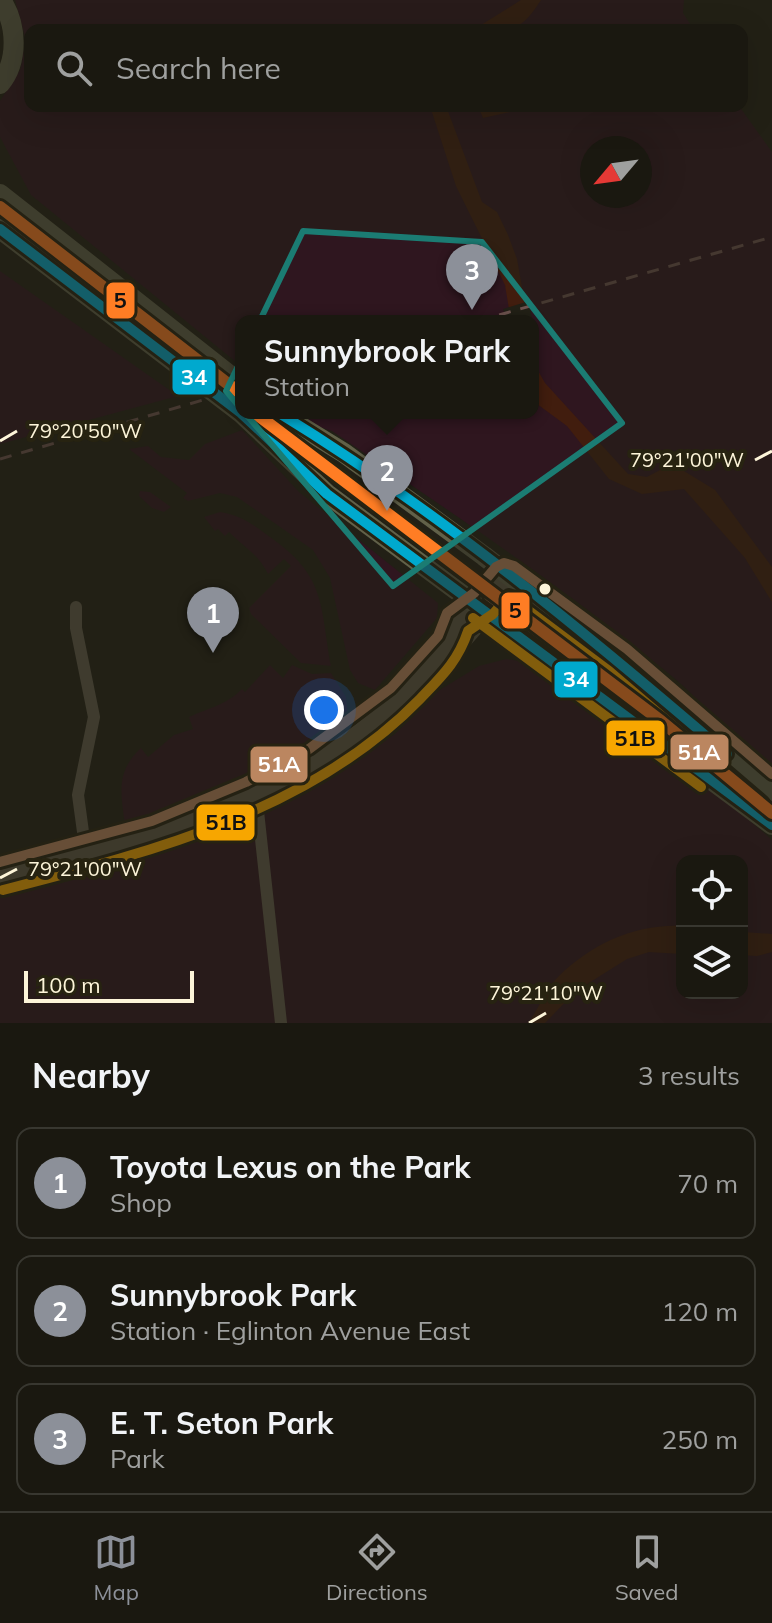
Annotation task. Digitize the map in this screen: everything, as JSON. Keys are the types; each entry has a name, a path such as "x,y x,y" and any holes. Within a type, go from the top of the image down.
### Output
{"main road":[{"path":"0,84 14,50 10,19 1,0"},
{"path":"0,194 235,379"},
{"path":"0,229 235,408"},
{"path":"0,238 56,272"},
{"path":"247,419 327,494 772,825"},
{"path":"289,419 344,453 446,527 506,577 618,660 772,792"},
{"path":"0,876 138,841 256,793 327,758 378,720 429,671 452,641 463,640 477,624 481,607 506,577"}],"street":[{"path":"76,607 76,628 94,717 78,795 86,854"},
{"path":"256,793 281,1023"}],"highlighted area":[{"path":"303,231 482,242 622,423 393,586 226,391"}],"shaded area":[{"path":"15,0 684,0 683,13 690,24 24,24 24,34"},
{"path":"521,0 541,0 520,24 483,24"},
{"path":"24,51 24,112 743,112 772,152 772,776 686,689 632,644 506,550 332,431 313,425 306,419 539,419 539,315 235,315 235,361 31,195 0,137 0,101 20,70"},
{"path":"432,112 448,112 482,202 497,212 508,235 517,259 527,315 510,315 505,285 456,186"},
{"path":"480,112 510,112 483,118"},
{"path":"0,205 221,377 215,384 0,218"},
{"path":"0,271 178,396 0,444"},
{"path":"539,372 545,383 628,474 647,477 662,469 679,468 715,490 772,567 772,602 745,558 684,489 642,494 609,479 567,426 539,405"},
{"path":"242,430 299,492 438,603 437,618 375,690 358,683 350,670 330,578 313,550 237,497 220,493 188,501 183,498 187,493 129,449 148,446 161,457 189,460 205,444"},
{"path":"140,491 150,492 171,507 164,512 152,508 139,496"},
{"path":"220,512 253,525 302,565 322,608 331,666 301,663 251,614 249,608 291,566 284,559 268,574 256,556 229,532 225,536 218,529 215,531 204,517"},
{"path":"525,608 730,766 723,774 518,618"},
{"path":"506,659 519,661 732,805 772,840 772,1023 0,1023 0,895 149,856 232,827 292,800 395,734 438,691 479,666"},
{"path":"270,665 283,678 292,665 312,674 331,673 346,697 348,716 299,754 272,769 214,795 125,826 123,775 141,748 148,757 174,735 193,729 189,717 224,702 242,689 245,692"},
{"path":"676,926 676,954 649,952 627,959 576,991 545,1023 528,1023 554,981 586,954 615,938"},
{"path":"748,932 772,934 772,952 748,955"}],"pier":[{"path":"529,301 531,315 505,315 503,309"}],"railway":[{"path":"499,315 772,237"},
{"path":"0,459 235,391"}],"transit line":[{"name":"5","path":"0,207 235,389"},
{"name":"34","path":"0,229 235,408"},
{"name":"34","path":"247,419 327,494 772,825"},
{"name":"5","path":"263,419 661,721 772,813"},
{"name":"34","path":"288,419 397,490 510,574 727,754"},
{"name":"51A","path":"0,862 152,821 246,782 309,749 391,688 438,636 447,613 474,593 496,567 504,563 514,566 627,649 772,774"},
{"name":"51A","path":"489,596 717,765"},
{"name":"51B","path":"3,890 171,843 278,799 329,771 377,738 420,699 454,660 468,631 493,614 509,596 609,671 763,803"},
{"name":"51B","path":"473,618 701,787"}],"place":[{"name":"E. T. Seton Park","path":"472,310"},
{"name":"Sunnybrook Park","path":"387,511"},
{"name":"Toyota Lexus on the Park","path":"213,653"}]}
